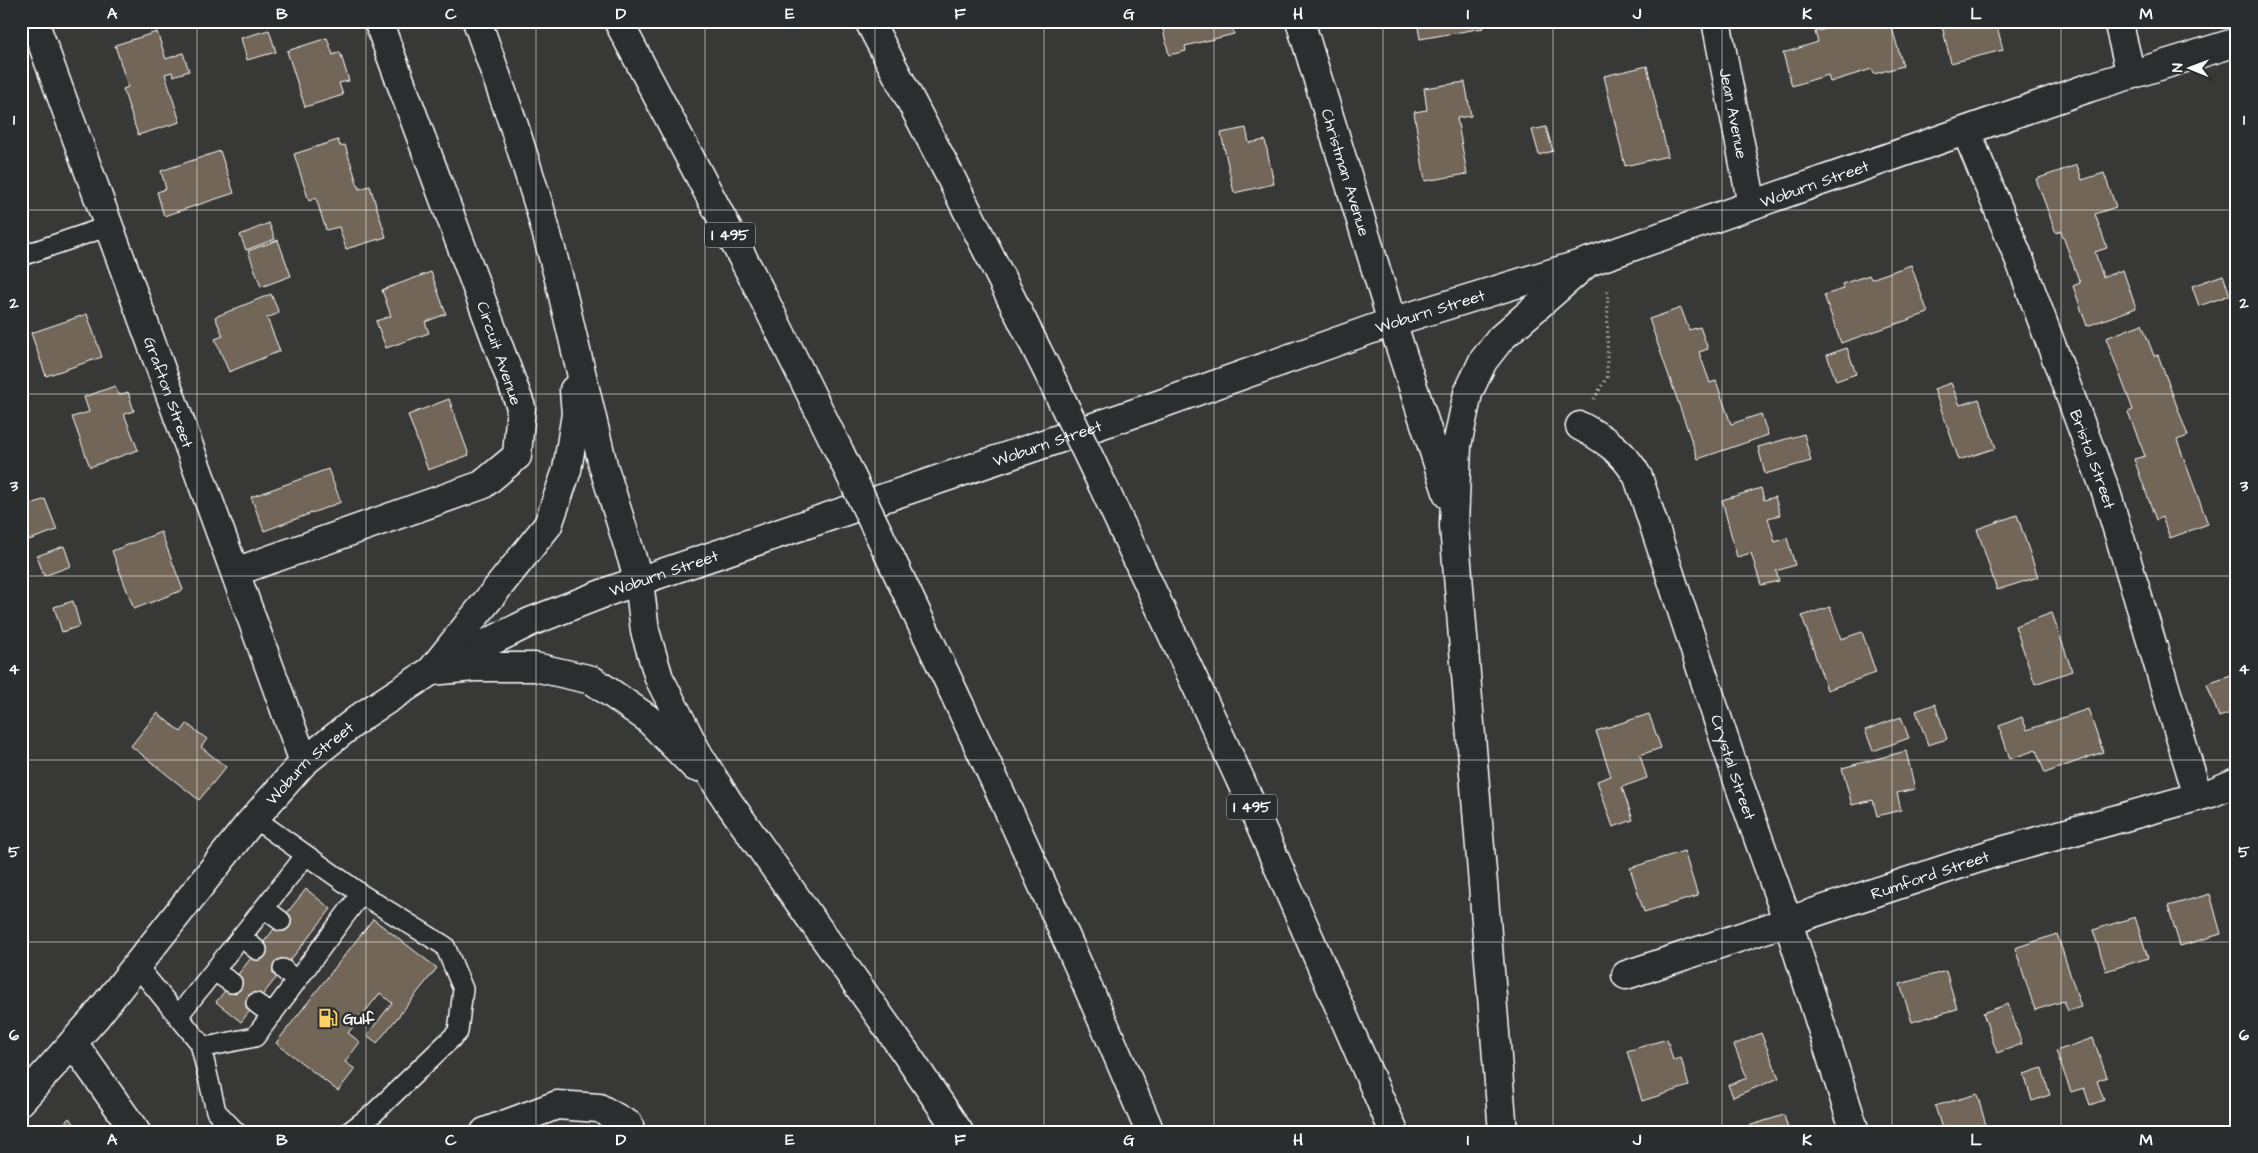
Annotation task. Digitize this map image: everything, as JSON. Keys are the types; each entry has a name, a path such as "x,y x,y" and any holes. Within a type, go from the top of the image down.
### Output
{"main road":[{"name":"Grafton Street","path":"34,21 304,762"},
{"name":"Circuit Avenue","path":"236,572 482,485 517,456 521,407 378,21"},
{"path":"476,21 514,126 540,209 559,279 602,465 639,581 645,631 659,678 698,754 727,800 960,1132"},
{"name":"I 495","path":"618,21 759,289 890,557 995,777 1094,998 1150,1132"},
{"name":"I 495","path":"869,21 948,172 1103,486 1240,779 1394,1132"},
{"name":"Christman Avenue","path":"1300,21 1392,322 1447,492 1454,526"},
{"name":"Jean Avenue","path":"1716,21 1752,205"},
{"path":"2118,21 2131,75"},
{"name":"Woburn Street","path":"21,1102 137,966 254,818 304,762 362,716 431,671 530,622 639,581 1138,412 1392,322 1598,259 2091,87 2237,42"},
{"name":"Bristol Street","path":"1966,131 2020,261 2106,492 2198,796"},
{"path":"1503,1132 1454,526 1457,445 1468,393 1483,361 1501,338 1598,259"},
{"path":"431,671 548,525 567,470 576,414 571,333"},
{"name":"Crystal Street","path":"1580,426 1617,448 1638,477 1739,784 1788,922 1854,1132"},
{"path":"431,671 474,667 535,667 592,680 647,718 727,800"},
{"name":"Rumford Street","path":"1626,975 1990,854 2198,796 2237,782"},
{"path":"73,1043 136,1132"},
{"path":"485,1132 557,1106 599,1108 628,1125 630,1132"}],"lane":[{"path":"21,256 109,226"},
{"path":"254,818 361,894 445,946 463,990 458,1032 374,1112 349,1132"},
{"path":"178,1016 306,855"},
{"path":"201,1048 255,1038 272,1015 290,975 311,947 361,894"},
{"path":"264,908 281,920"},
{"path":"241,937 257,950"},
{"path":"137,966 200,1043 216,1111 236,1132"},
{"path":"214,971 232,983"},
{"path":"256,1003 272,1015"}],"path":[{"path":"1580,426 1606,377 1598,259"}],"building":[{"path":"1161,21 1231,21 1234,34 1185,46 1186,51 1169,55"},
{"path":"1417,21 1482,21 1483,28 1420,39"},
{"path":"1851,21 1890,21 1903,66 1874,74 1872,69 1830,82 1828,75 1792,86 1783,53 1818,42 1815,32"},
{"path":"2001,21 1996,22 2003,50 1951,63 1941,22"},
{"path":"269,30 276,52 247,60 241,38"},
{"path":"157,32 166,59 183,53 189,71 173,76 172,72 165,74 180,122 138,135 123,89 128,87 115,45"},
{"path":"327,38 333,55 340,52 349,81 339,83 343,95 305,107 287,51"},
{"path":"1647,66 1668,156 1625,166 1604,76"},
{"path":"1465,82 1471,116 1457,118 1467,174 1425,181 1414,112 1427,110 1424,88"},
{"path":"1546,127 1553,151 1539,155 1532,130"},
{"path":"1246,128 1249,143 1265,140 1274,184 1234,193 1221,133"},
{"path":"338,140 340,146 345,145 359,189 370,186 386,237 346,249 339,227 326,230 316,198 309,201 294,154"},
{"path":"220,151 234,193 164,216 157,192 166,189 161,171"},
{"path":"2077,165 2082,180 2104,173 2116,207 2095,214 2107,248 2095,252 2103,277 2123,270 2136,308 2087,326 2073,286 2080,283 2061,231 2056,233 2036,179"},
{"path":"269,223 275,239 246,250 240,235"},
{"path":"278,240 291,276 261,287 248,251"},
{"path":"1911,265 1928,313 1841,343 1824,295 1844,289 1842,284 1869,275 1871,279"},
{"path":"431,272 446,314 425,322 429,333 386,348 376,321 391,316 382,290"},
{"path":"2223,275 2230,295 2199,306 2192,286"},
{"path":"271,294 279,313 267,318 280,351 229,372 215,339 223,336 215,317"},
{"path":"1681,308 1689,330 1700,327 1708,349 1699,352 1710,383 1716,381 1731,424 1761,414 1768,435 1698,459 1649,319"},
{"path":"87,314 102,357 46,376 31,333"},
{"path":"2142,324 2154,356 2158,355 2188,436 2177,440 2208,524 2170,538 2162,517 2156,520 2134,459 2145,456 2128,412 2133,410 2106,338"},
{"path":"1847,348 1856,374 1836,381 1827,355"},
{"path":"1951,383 1960,405 1979,399 1996,448 1959,460 1934,389"},
{"path":"115,386 119,395 128,392 134,411 124,414 138,450 90,467 72,417 89,412 84,397"},
{"path":"449,399 469,455 428,470 408,415"},
{"path":"1804,434 1811,461 1765,474 1758,447"},
{"path":"328,469 341,502 264,531 251,497"},
{"path":"1761,488 1764,500 1775,497 1780,515 1768,518 1775,542 1787,538 1795,565 1776,571 1779,581 1761,585 1751,553 1737,557 1722,500"},
{"path":"45,499 57,530 29,540 21,519 21,508"},
{"path":"2017,515 2038,577 1997,590 1977,529"},
{"path":"161,532 183,590 134,609 112,551"},
{"path":"64,546 71,566 44,576 37,556"},
{"path":"73,601 80,626 62,632 54,607"},
{"path":"1830,607 1841,639 1862,632 1876,673 1827,690 1802,616"},
{"path":"2052,613 2072,671 2035,684 2015,626"},
{"path":"2237,674 2237,711 2219,717 2207,684"},
{"path":"1935,704 1947,739 1928,745 1916,711"},
{"path":"2088,709 2103,752 2045,773 2036,750 2010,759 1999,726 2022,717 2027,730"},
{"path":"157,713 181,732 187,724 207,739 201,747 226,767 199,800 131,746"},
{"path":"1649,714 1661,748 1640,755 1647,778 1622,787 1633,820 1613,827 1597,781 1611,776 1596,731"},
{"path":"1901,717 1909,738 1873,751 1865,730"},
{"path":"1906,751 1915,789 1897,793 1901,810 1877,816 1873,800 1852,805 1842,768"},
{"path":"1684,851 1698,896 1644,912 1630,868"},
{"path":"306,889 331,909 241,1022 216,1002"},
{"path":"2210,894 2221,934 2180,946 2168,906"},
{"path":"2135,917 2148,958 2106,971 2093,930"},
{"name":"Gulf","path":"373,919 437,968 377,1043 367,1035 392,1003 380,993 348,1033 360,1042 345,1062 355,1069 338,1091 276,1043"},
{"path":"2057,934 2081,1007 2068,1011 2064,1001 2035,1010 2015,948"},
{"path":"1946,971 1957,1009 1912,1022 1900,984"},
{"path":"2008,1004 2022,1044 1997,1053 1983,1013"},
{"path":"1761,1033 1779,1078 1733,1097 1728,1085 1747,1078 1734,1045"},
{"path":"2093,1038 2107,1077 2097,1081 2104,1100 2090,1105 2084,1088 2071,1092 2056,1051"},
{"path":"1667,1039 1673,1060 1681,1058 1689,1086 1642,1101 1627,1051"},
{"path":"2042,1068 2050,1095 2032,1101 2024,1074"},
{"path":"1977,1094 1988,1132 1943,1132 1935,1106"},
{"path":"1784,1115 1789,1132 1746,1132 1745,1127"},
{"path":"69,1118 83,1132 56,1132"}],"place":[{"name":"Gulf","path":"328,1018"}]}
